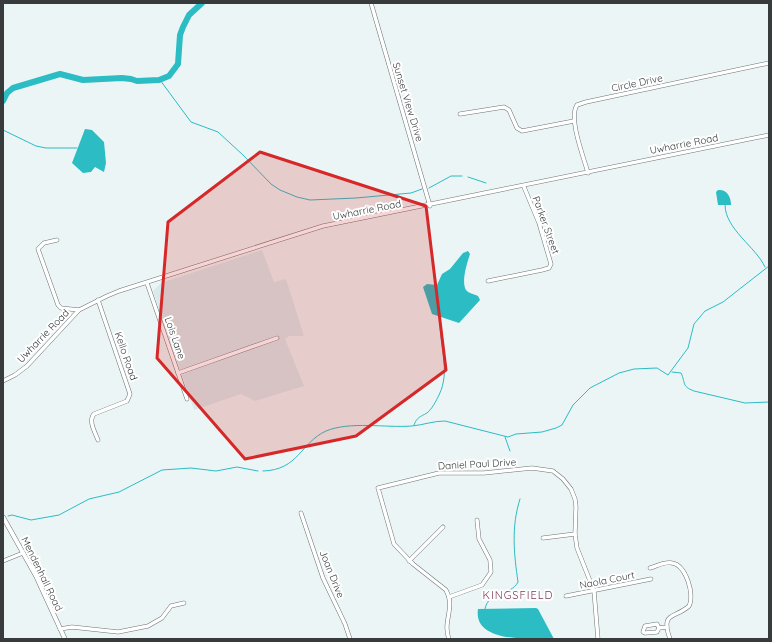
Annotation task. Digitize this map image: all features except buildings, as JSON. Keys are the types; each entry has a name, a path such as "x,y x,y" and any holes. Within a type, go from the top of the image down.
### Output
{"street":[{"name":"Sunset View Drive","path":"371,3 430,206"},
{"name":"Circle Drive","path":"574,121 574,109 581,103 769,63"},
{"path":"460,114 504,107 509,110 517,128 522,130 574,121 588,173"},
{"name":"Uwharrie Road","path":"3,381 15,375 30,363 79,310 98,300 147,282 323,226 524,187 769,135"},
{"name":"Parker Street","path":"488,280 549,268 550,260 539,223 524,187"},
{"path":"57,240 44,243 38,249 58,305 61,308 79,310"},
{"name":"Lois Lane","path":"147,282 187,399"},
{"name":"Kello Road","path":"98,300 128,387 129,397 124,403 94,414 91,418 98,440"},
{"path":"178,373 277,338"},
{"name":"Daniel Paul Drive","path":"449,597 446,590 409,561 394,544 378,488 439,473 484,473 532,468 553,471 564,479 572,489 576,508 575,534 577,548 594,591 598,639"},
{"name":"Joan Drive","path":"301,513 323,578 345,624 350,639"},
{"name":"Mendenhall Road","path":"3,517 23,553 65,639"},
{"path":"449,639 446,625 451,601 449,597 482,585 491,572 490,560 478,535 477,520"},
{"path":"409,561 443,527"},
{"path":"543,538 575,534"},
{"path":"3,561 23,553"},
{"path":"650,568 670,562 679,565 684,572 691,594 689,606 670,616 667,627 670,639"},
{"name":"Naola Court","path":"566,596 651,579"},
{"path":"60,629 72,627 118,632 148,626 162,618 171,606 184,603"},
{"path":"659,628 667,627"}],"highlighted area":[{"path":"260,152 426,206 446,370 356,436 245,459 157,358 168,222"}],"shaded area":[{"path":"262,250 274,282 286,279 304,336 289,336 285,339 304,386 255,401 241,394 194,410 153,291 161,283"}],"water":[{"path":"85,129 92,130 104,142 106,163 104,172 95,167 91,172 83,173 72,163"},
{"path":"718,190 724,191 728,194 731,205 718,205 716,192"},
{"path":"468,251 470,254 465,272 465,287 467,291 478,296 480,300 459,323 432,314 423,287 427,284 437,285 442,274 450,269 463,253"},
{"path":"478,609 538,609 554,639 530,639 504,636 493,633 484,628 479,620"}],"waterway":[{"path":"3,101 7,93 13,88 60,74 83,80 122,78 137,81 159,80 169,76 178,64 180,35 183,27 189,15 202,3"},
{"path":"160,80 191,122 218,132 271,184 280,190 297,197 310,200 411,193 422,189"},
{"path":"3,130 36,146 46,148 77,148"},
{"path":"429,188 451,176 462,176"},
{"path":"468,177 486,183"},
{"path":"725,205 726,214 735,230 755,252 765,267"},
{"path":"263,471 284,466 292,461 317,436 326,431 346,426 412,426 445,421 508,437 516,434 542,432 556,428 562,425 573,405 590,388 619,373 634,369 657,368 668,375 688,348 694,324 705,311 723,302 769,266"},
{"path":"414,425 415,422 432,407 442,386 444,376 444,357 440,318"},
{"path":"672,372 681,373 685,386 694,391 745,403 769,402"},
{"path":"505,437 510,451"},
{"path":"8,516 12,515 31,520 59,515 89,499 119,492 162,470 191,468 216,471 237,467 258,471"},
{"path":"485,609 490,599 510,590 518,582 515,561 514,530 520,499"}],"district":[{"name":"KINGSFIELD","path":"518,595"}]}
